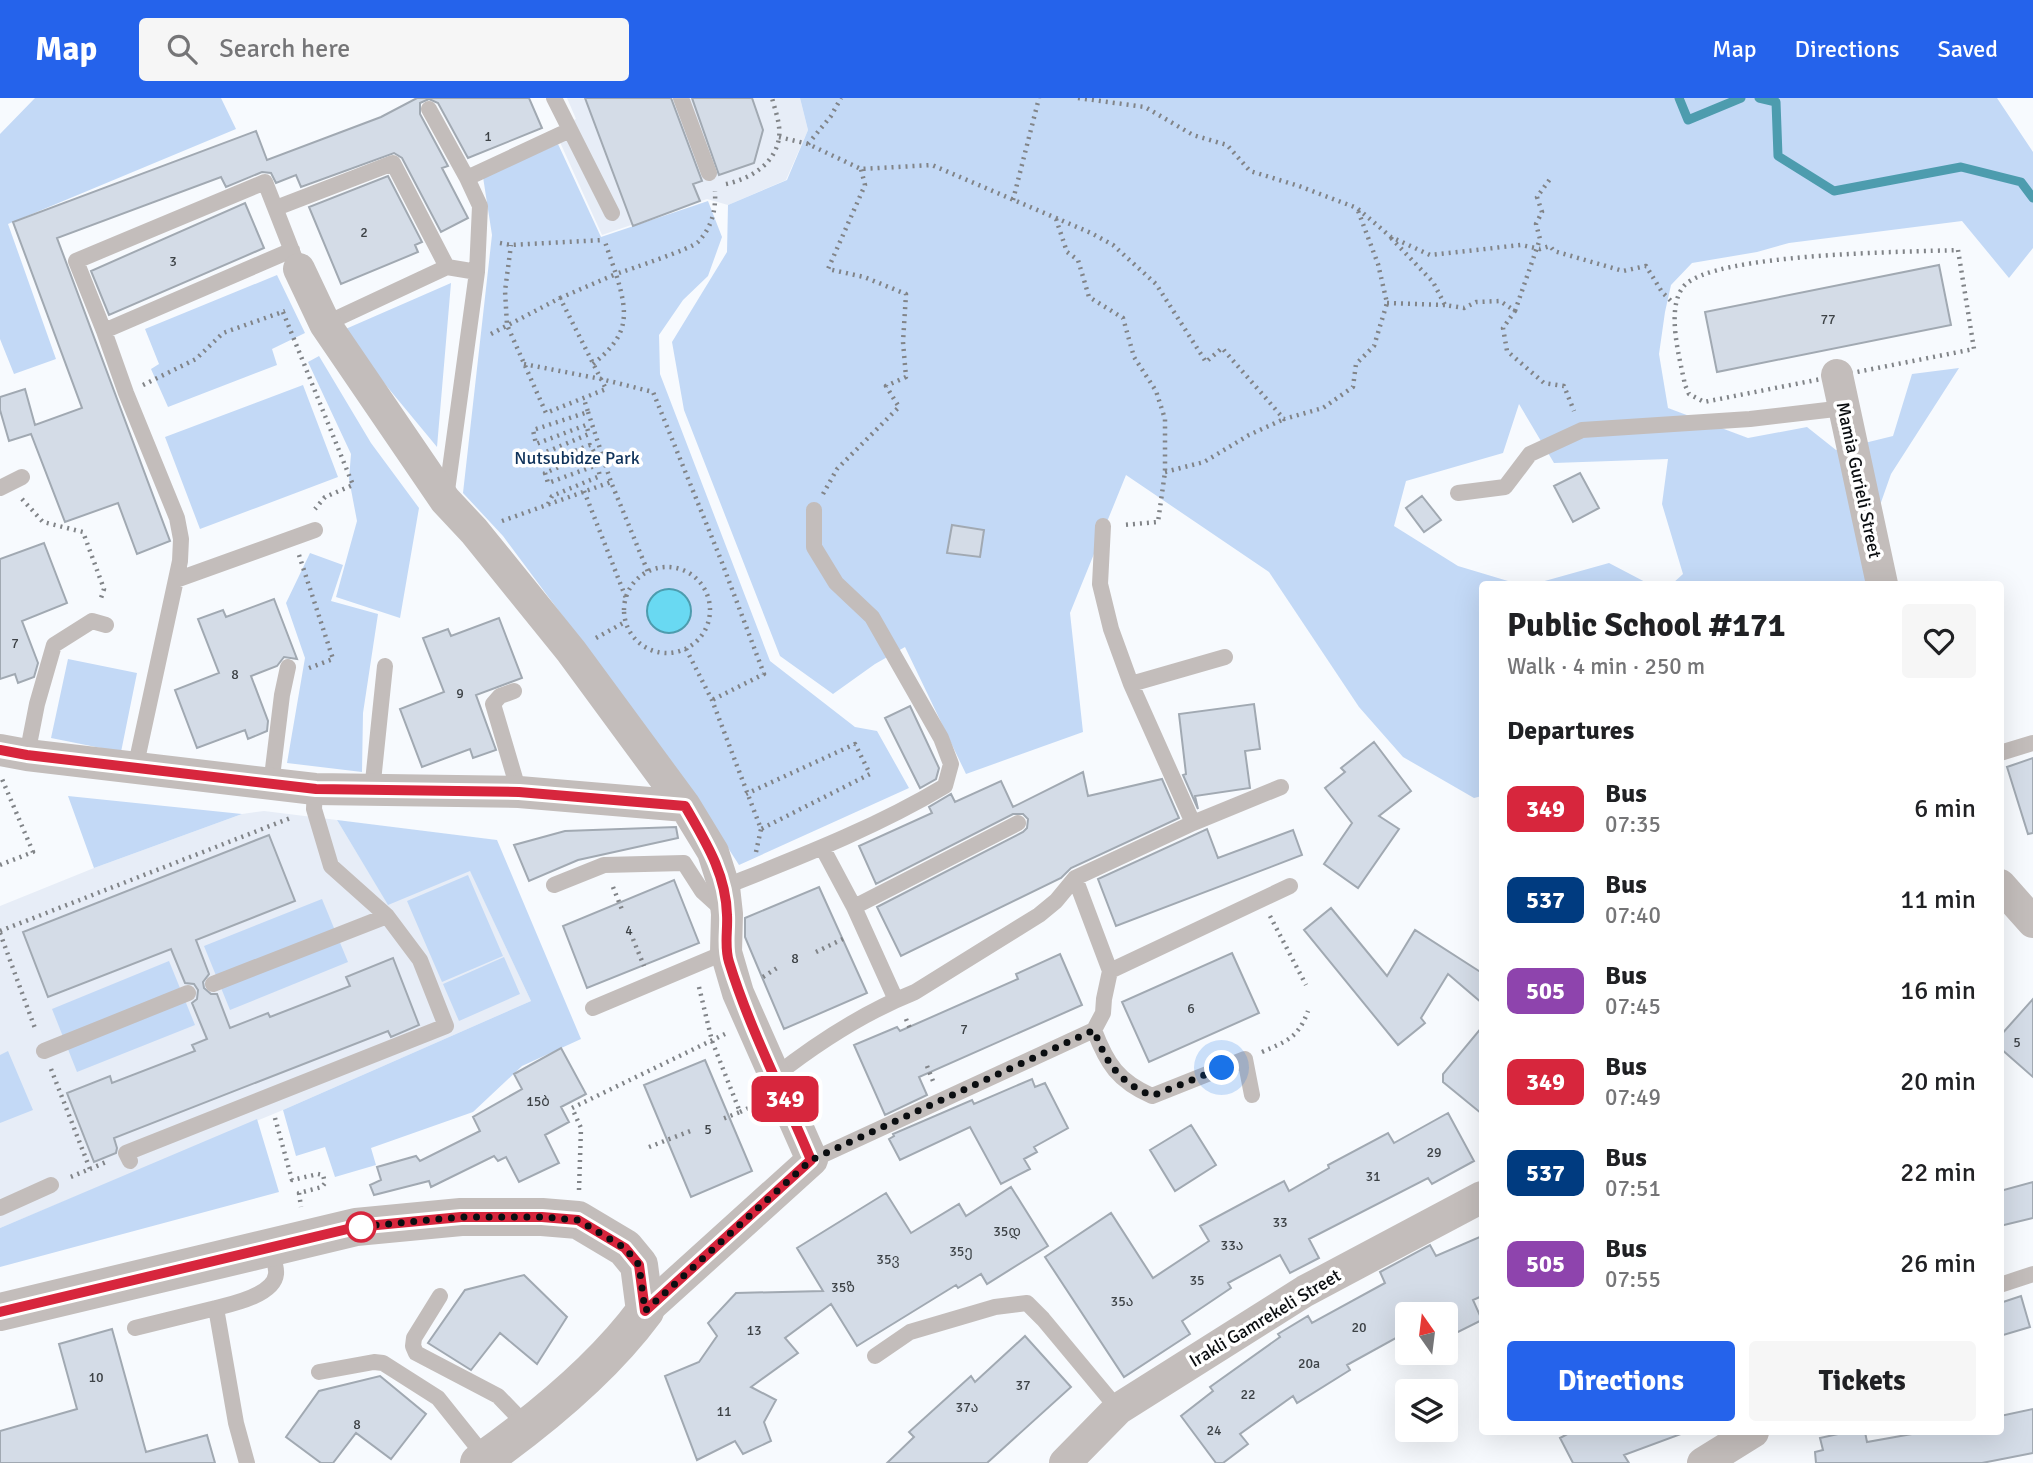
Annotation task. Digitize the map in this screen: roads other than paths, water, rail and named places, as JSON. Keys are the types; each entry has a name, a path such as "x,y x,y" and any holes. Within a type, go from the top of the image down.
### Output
{"street":[{"path":"296,260 318,312 446,500 570,651 685,806 713,852 726,901 726,952 738,993 811,1160 645,1311 626,1337 528,1427 483,1460"},
{"name":"Mamia Gurieli Street","path":"1837,375 1881,581"},
{"path":"14,753 271,785 315,799 372,791 519,792 685,806"},
{"path":"2004,890 2033,922"},
{"name":"Irakli Gamrekeli Street","path":"1065,1463 1118,1409 1305,1291 1479,1199"},
{"path":"0,1312 356,1227 461,1217 578,1220 625,1248 639,1265 645,1311"},
{"path":"1703,1463 1748,1435"}],"lane":[{"path":"554,98 612,212"},
{"path":"681,98 709,173"},
{"path":"429,109 480,206 477,272 446,500"},
{"path":"467,178 570,130"},
{"path":"276,208 393,163 447,267"},
{"path":"104,331 296,260 265,182 76,261 177,518 181,539 180,561 135,769"},
{"path":"318,312 447,267 477,272"},
{"path":"1458,493 1505,487 1530,454 1582,430 1750,419 1844,408"},
{"path":"554,885 604,866 684,863 702,891 726,901 822,847 901,812 945,786 951,764 942,738 872,617 836,583 814,547 814,510"},
{"path":"1103,526 1100,584 1111,629 1130,684 1194,823"},
{"path":"176,580 315,530"},
{"path":"14,753 37,704 54,645 99,623"},
{"path":"1130,684 1225,657"},
{"path":"372,791 385,666"},
{"path":"271,785 286,673"},
{"path":"514,691 500,695 493,704 519,792"},
{"path":"2004,752 2033,743"},
{"path":"775,1076 806,1052 896,1000 915,992 1039,915 1056,901 1075,878 1280,787"},
{"path":"130,1161 126,1153 446,1026 420,960 387,916 331,866 315,799"},
{"path":"854,907 1018,823"},
{"path":"822,847 854,907 896,1000"},
{"path":"811,1160 1094,1030 1103,1013 1110,971 1075,878"},
{"path":"1110,971 1290,886"},
{"path":"213,984 387,916"},
{"path":"593,1008 726,952"},
{"path":"44,1051 188,993"},
{"path":"1094,1030 1105,1060 1135,1088 1152,1096 1245,1059 1252,1096"},
{"path":"0,1208 51,1185"},
{"path":"135,1328 246,1300 272,1285 276,1274 270,1247"},
{"path":"2004,1284 2033,1274"},
{"path":"440,1296 414,1338 416,1353 498,1396 528,1427"},
{"path":"875,1356 910,1332 996,1307 1027,1303 1044,1319 1118,1409"},
{"path":"216,1308 236,1423 247,1463"},
{"path":"319,1372 374,1362 383,1363 438,1398 483,1460"}],"water":[{"path":"669,589 685,595 691,611 685,627 669,633 653,627 647,611 653,595"}],"waterway":[{"path":"1679,98 1688,120 1741,98"},
{"path":"1759,98 1776,102 1778,156 1834,191 1961,167 2021,182 2033,198"}],"park label":[{"name":"Nutsubidze Park","path":"577,458"}]}
